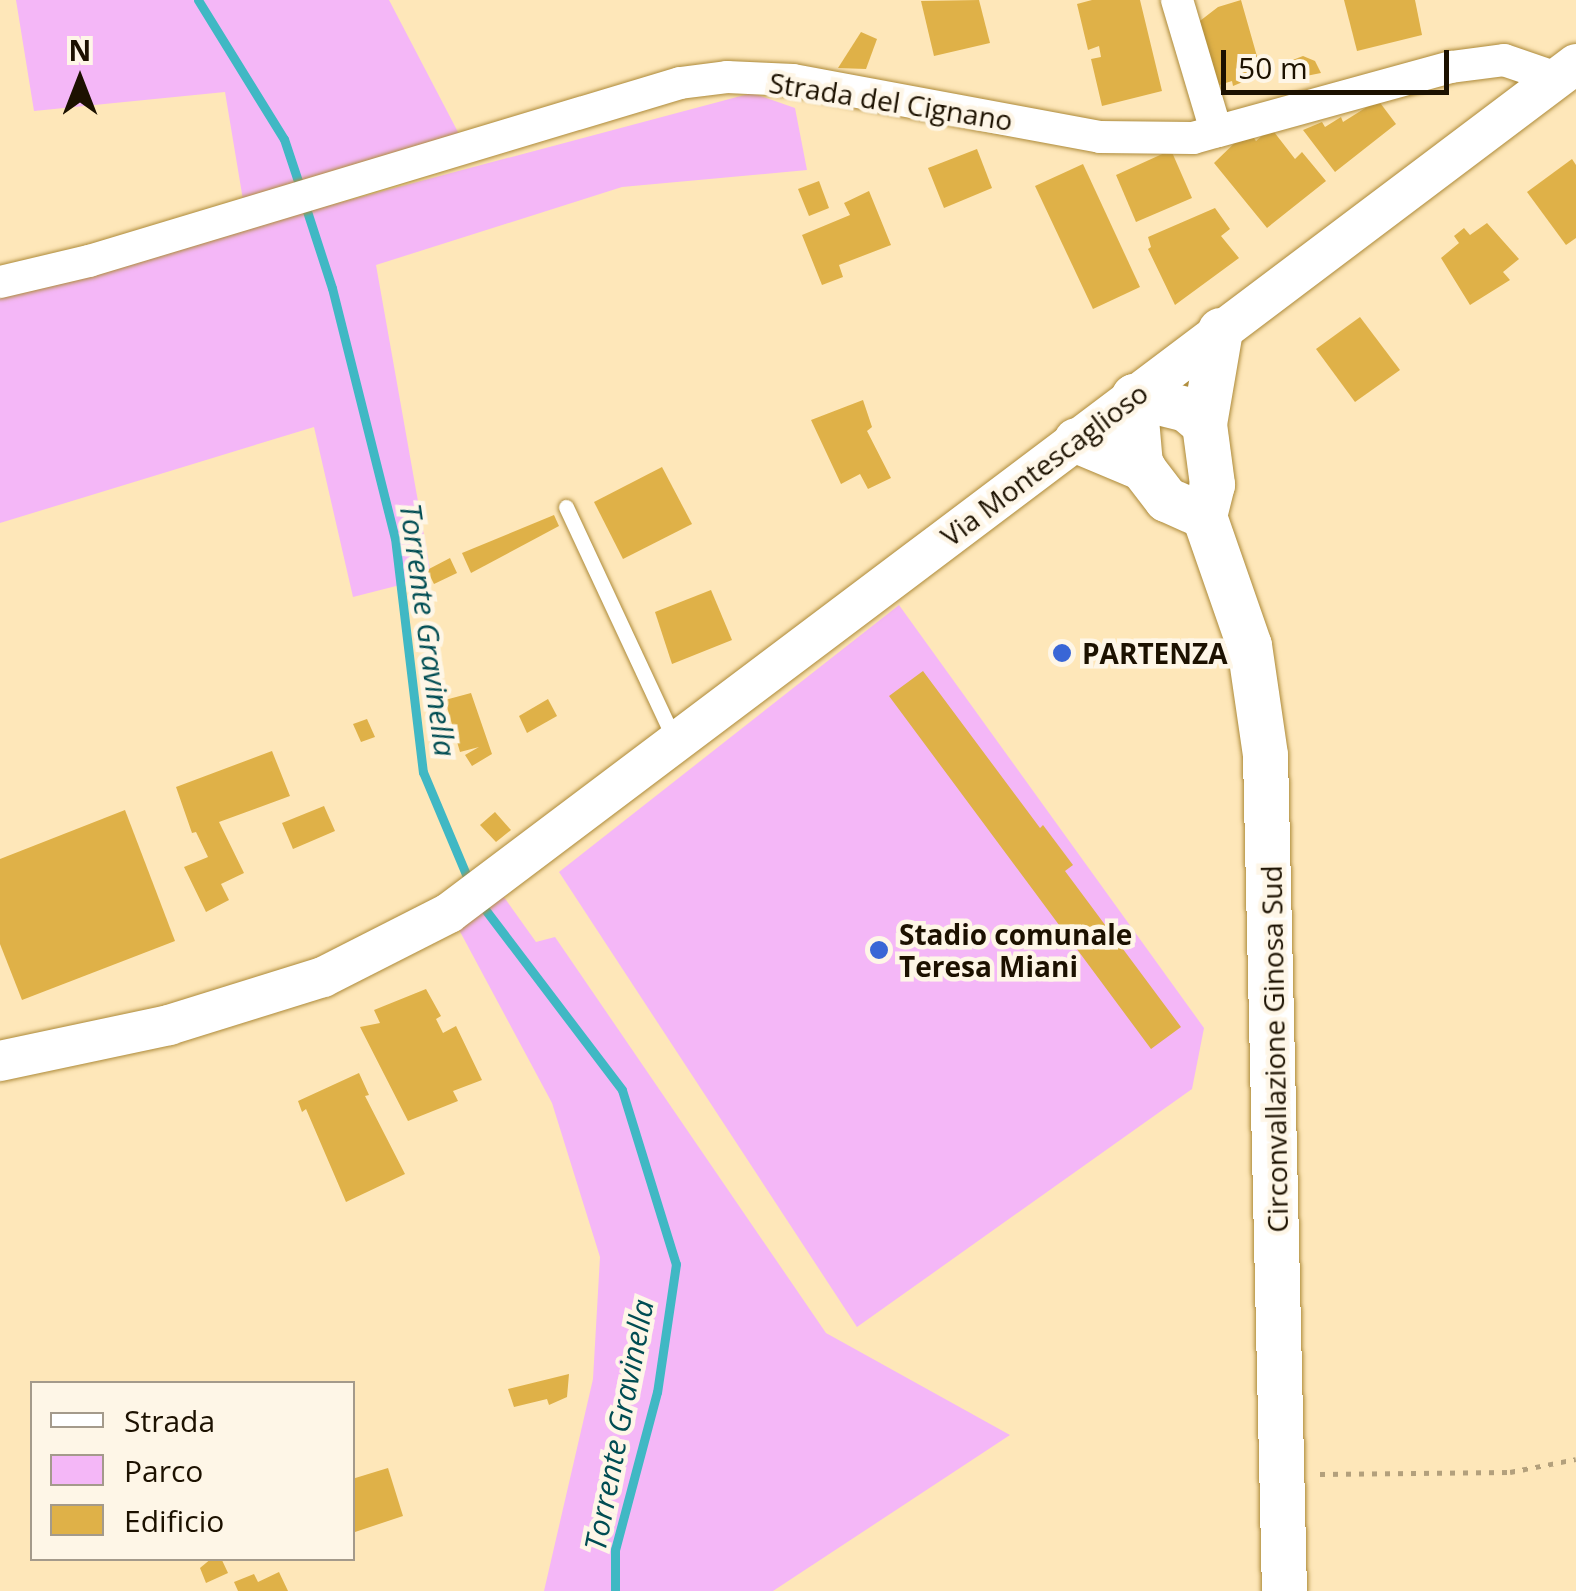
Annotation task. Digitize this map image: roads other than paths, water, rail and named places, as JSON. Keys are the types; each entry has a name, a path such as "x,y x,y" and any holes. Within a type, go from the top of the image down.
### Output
{"main road":[{"name":"Circonvallazione Ginosa Sud","path":"1220,330 1204,424 1212,484 1204,516 1249,644 1265,755 1284,1591"},
{"path":"1204,424 1186,409 1134,396 1134,433 1142,468 1166,499 1204,516"},
{"path":"1076,440 1142,468"}],"street":[{"path":"1177,0 1216,132"},
{"name":"Strada del Cignano","path":"0,282 89,261 680,83 727,77 794,80 1100,136 1193,138 1451,67 1504,60 1566,71"},
{"name":"Via Montescaglioso","path":"0,1061 169,1025 322,977 450,913 1566,71"}],"lane":[{"path":"566,506 676,742"}],"waterway":[{"name":"Torrente Gravinella","path":"198,0 284,139 301,190"},
{"name":"Torrente Gravinella","path":"305,205 332,288 395,538 423,772 471,886"},
{"name":"Torrente Gravinella","path":"481,904 622,1090 676,1264 657,1392 615,1550 615,1591"}],"place":[{"name":"PARTENZA","path":"1062,653"},
{"name":"Stadio comunale Teresa Miani","path":"879,950"}]}
